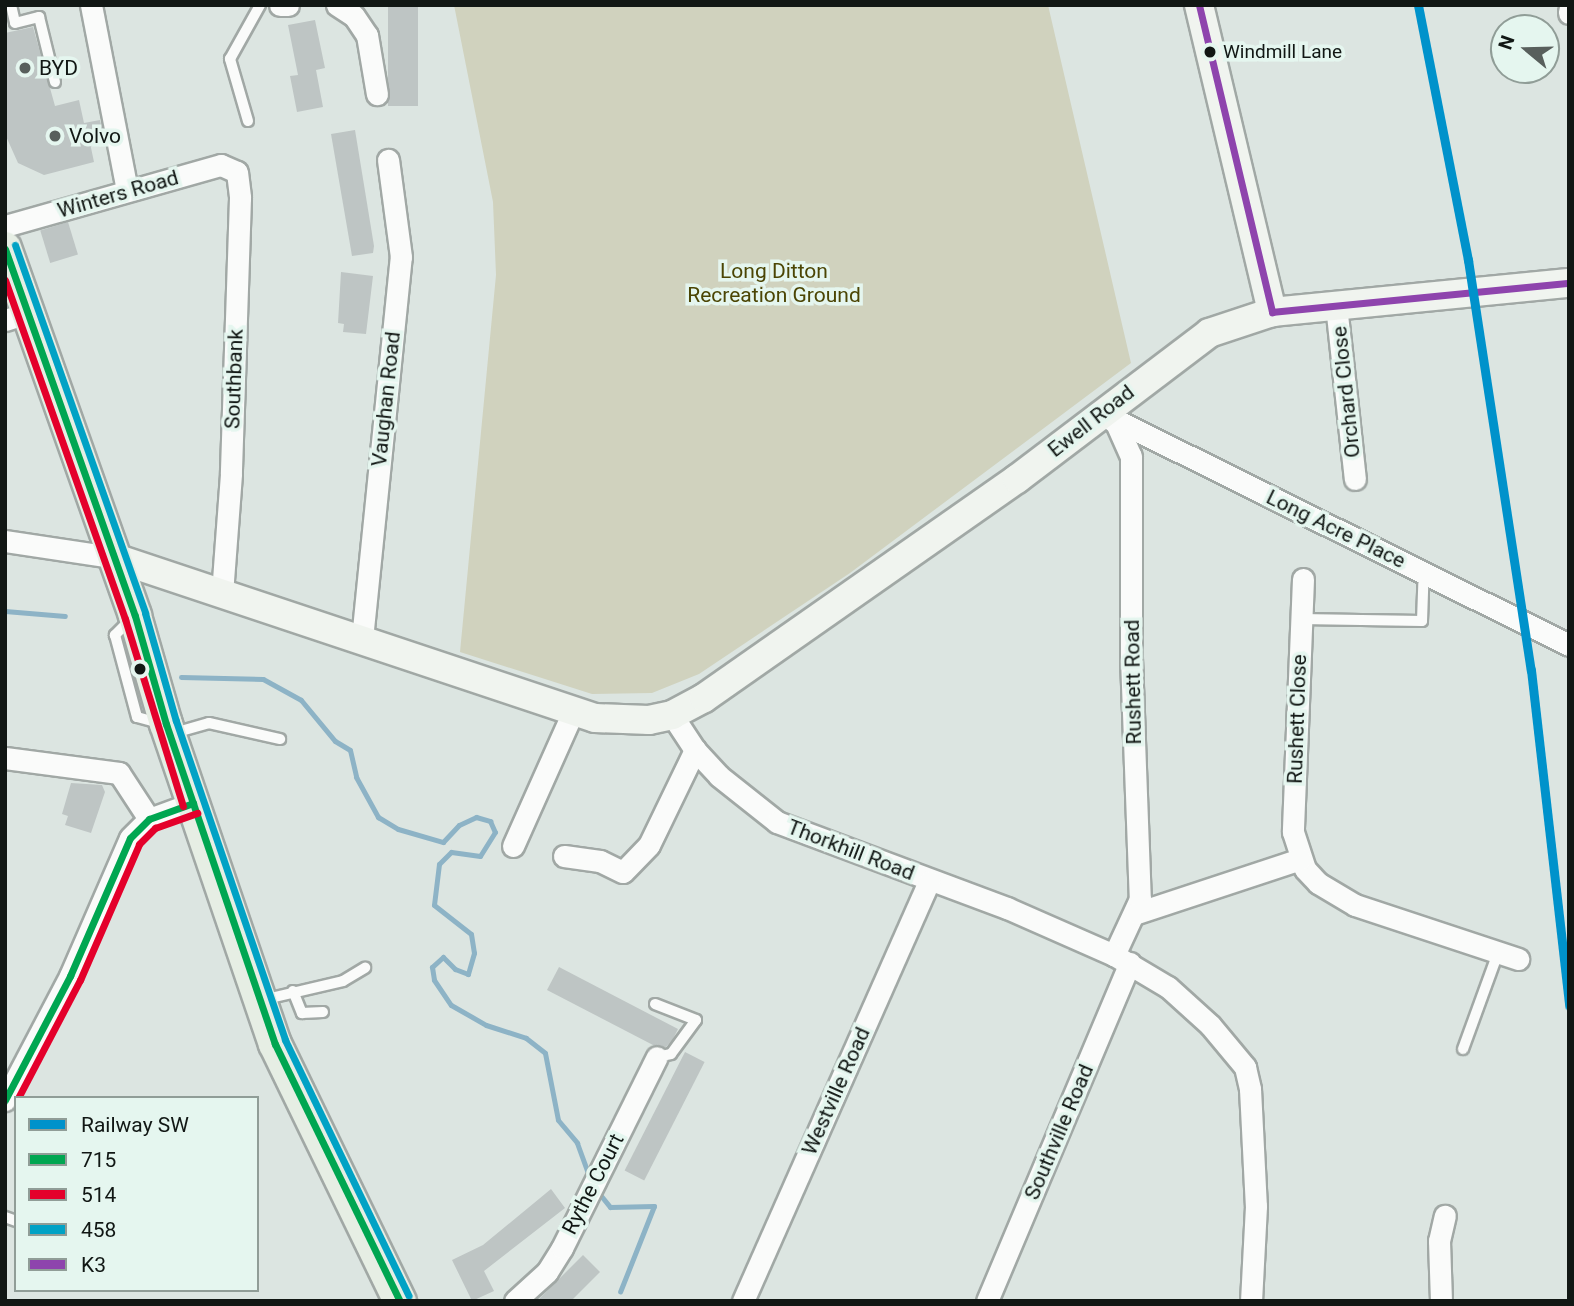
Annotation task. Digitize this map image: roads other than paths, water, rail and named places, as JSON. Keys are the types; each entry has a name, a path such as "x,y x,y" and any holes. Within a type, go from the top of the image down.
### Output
{"main road":[{"path":"5,248 11,318 135,616 168,729 275,1044 400,1301"}],"street":[{"path":"91,5 127,191"},
{"path":"280,5 288,5"},
{"path":"337,5 354,16 367,35 377,94"},
{"path":"1199,5 1272,312"},
{"name":"Vaughan Road","path":"362,639 401,257 388,160"},
{"name":"Winters Road","path":"5,226 221,165 231,167"},
{"name":"Southbank","path":"222,595 240,198 239,178 231,167"},
{"name":"Ewell Road","path":"673,715 793,637 1104,414 1186,346 1228,325 1272,312 1569,283"},
{"name":"Orchard Close","path":"1336,305 1355,479"},
{"name":"Long Acre Place","path":"1104,414 1569,645"},
{"name":"Rushett Road","path":"1104,414 1120,429 1131,456 1137,913 1122,959"},
{"path":"5,541 112,557 573,712 616,721 673,715"},
{"name":"Rushett Close","path":"1303,579 1293,832 1300,859 1318,883 1355,905 1508,956"},
{"path":"513,846 573,712"},
{"name":"Thorkhill Road","path":"673,715 695,750 742,798 778,822 929,881 1007,908 1122,959 1188,1003 1245,1066 1251,1089 1255,1178 1251,1301"},
{"path":"564,856 600,861 623,872 649,845 695,750"},
{"path":"5,758 119,773 149,819"},
{"path":"5,1100 70,976 130,838 149,819 193,803"},
{"path":"1137,913 1300,859"},
{"name":"Westville Road","path":"743,1301 929,881"},
{"name":"Southville Road","path":"987,1301 1122,959"},
{"name":"Rythe Court","path":"515,1301 547,1272 562,1248 657,1057"},
{"path":"1441,1301 1439,1241 1445,1216"}],"lane":[{"path":"11,5 15,23 39,18 55,82"},
{"path":"248,121 230,59 260,5"},
{"path":"1301,619 1422,621 1423,584"},
{"path":"168,729 209,723 280,739"},
{"path":"1464,1049 1508,956"},
{"path":"260,1001 343,981 365,968"},
{"path":"293,991 302,1013 323,1013"},
{"path":"655,1004 696,1020 671,1054 657,1057"}],"waterway":[{"path":"5,611 65,616"},
{"path":"181,677 263,679 301,700 335,741 350,750 356,777 378,817 398,829 443,842 459,825 476,817 490,821 495,832 480,856 451,852 439,864 434,905 471,934 474,953 468,974 455,969 443,957 432,967 434,980 451,1005 486,1025 526,1038 545,1053 558,1120 577,1143 587,1171"},
{"path":"602,1197 610,1207 654,1206 620,1292"}],"rail line":[{"name":"SW","path":"1418,5 1468,260 1531,670 1569,1006"}],"place":[{"name":"Windmill Lane","path":"1210,52"},
{"name":"BYD","path":"25,68"},
{"name":"Volvo","path":"55,136"}],"park label":[{"name":"Long Ditton Recreation Ground","path":"774,283"}]}
